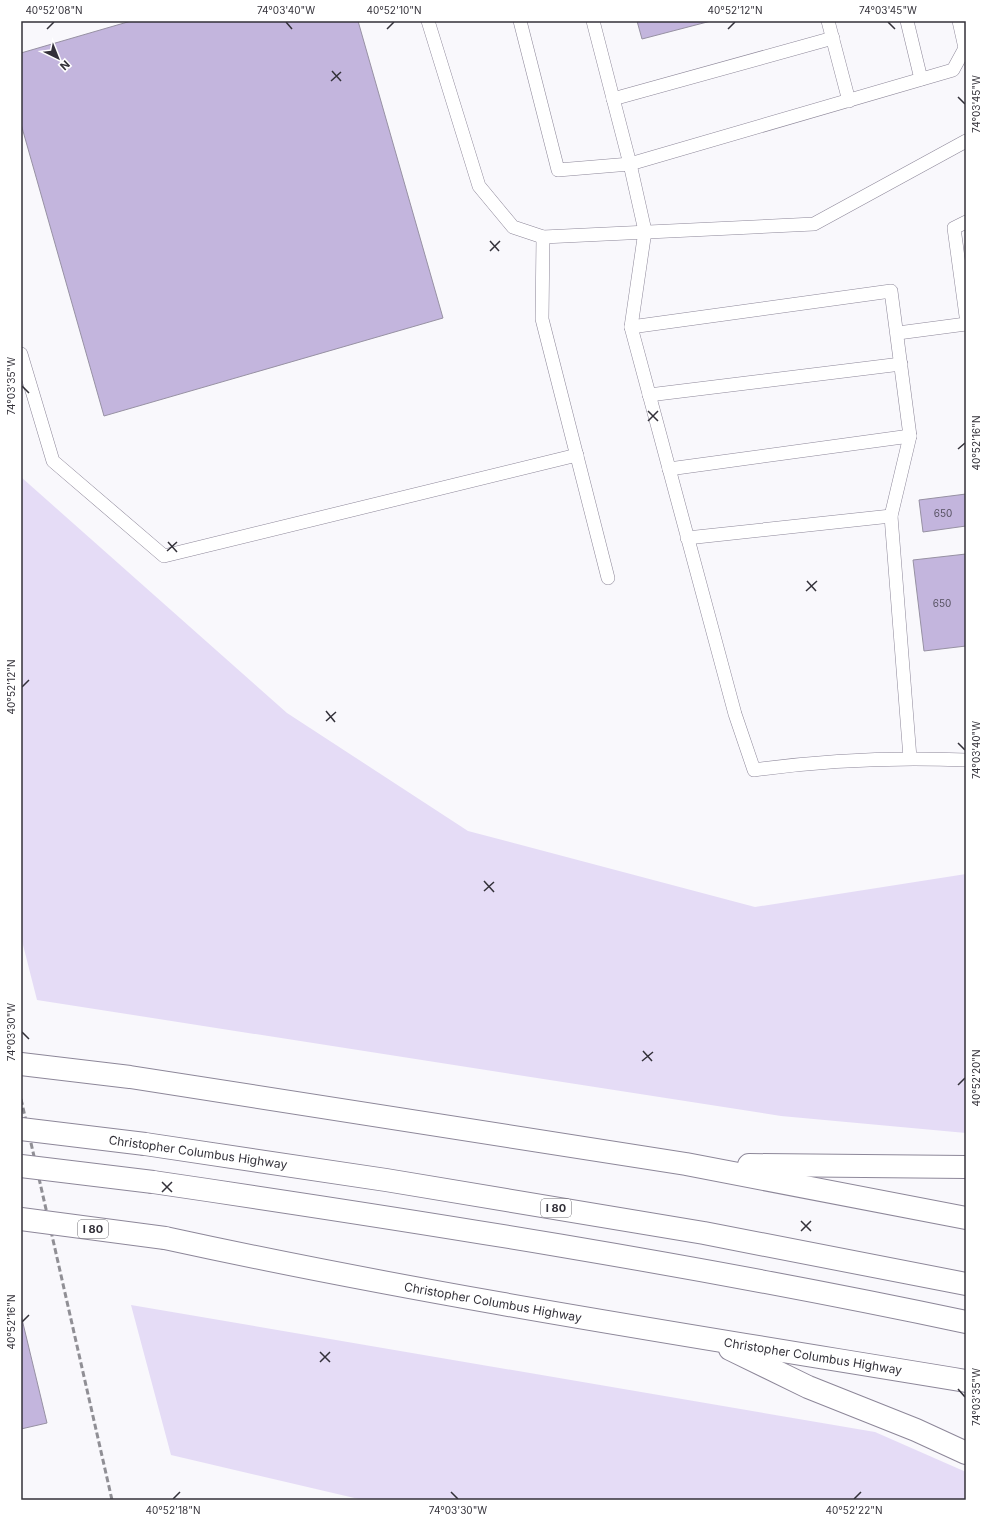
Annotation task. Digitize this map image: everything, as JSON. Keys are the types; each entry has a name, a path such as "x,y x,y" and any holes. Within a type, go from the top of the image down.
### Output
{"highway":[{"path":"21,1064 130,1077 686,1164 966,1218"},
{"name":"Christopher Columbus Highway","path":"21,1129 145,1144 386,1180 704,1233 966,1284"},
{"path":"686,1164 966,1168"},
{"path":"21,1166 153,1182 384,1216 652,1261 877,1303 966,1322"},
{"name":"Christopher Columbus Highway","path":"21,1219 166,1238 295,1266 966,1381"},
{"path":"709,1338 808,1387 916,1430 966,1454"}],"lane":[{"path":"428,21 479,186 513,226 543,237 814,224 966,141"},
{"path":"520,21 558,170 630,164 953,70 965,48 959,21"},
{"path":"593,21 630,164 644,231 631,327 735,714 754,770 805,763 910,758 966,760"},
{"path":"828,21 849,101"},
{"path":"907,21 921,79"},
{"path":"613,99 833,38"},
{"path":"966,222 954,228 966,316"},
{"path":"543,237 542,319 608,578"},
{"path":"631,327 891,291 898,333 910,436 891,516 910,758"},
{"path":"898,333 966,324"},
{"path":"21,354 53,461 164,556 577,455"},
{"path":"649,395 901,364"},
{"path":"669,469 910,436"},
{"path":"687,538 891,516"}],"shaded area":[{"path":"21,477 287,713 468,831 755,907 966,874 966,1133 781,1116 37,1000 21,937"},
{"path":"131,1305 875,1432 966,1472 966,1500 363,1500 171,1455"}],"building":[{"path":"131,21 358,21 443,318 104,416 21,124 21,53"},
{"path":"637,21 711,21 642,39"},
{"path":"966,494 966,526 923,532 919,500"},
{"path":"966,554 966,646 924,651 913,560"},
{"path":"21,1315 47,1423 21,1429"}],"railway":[{"path":"21,1099 112,1500"}]}
